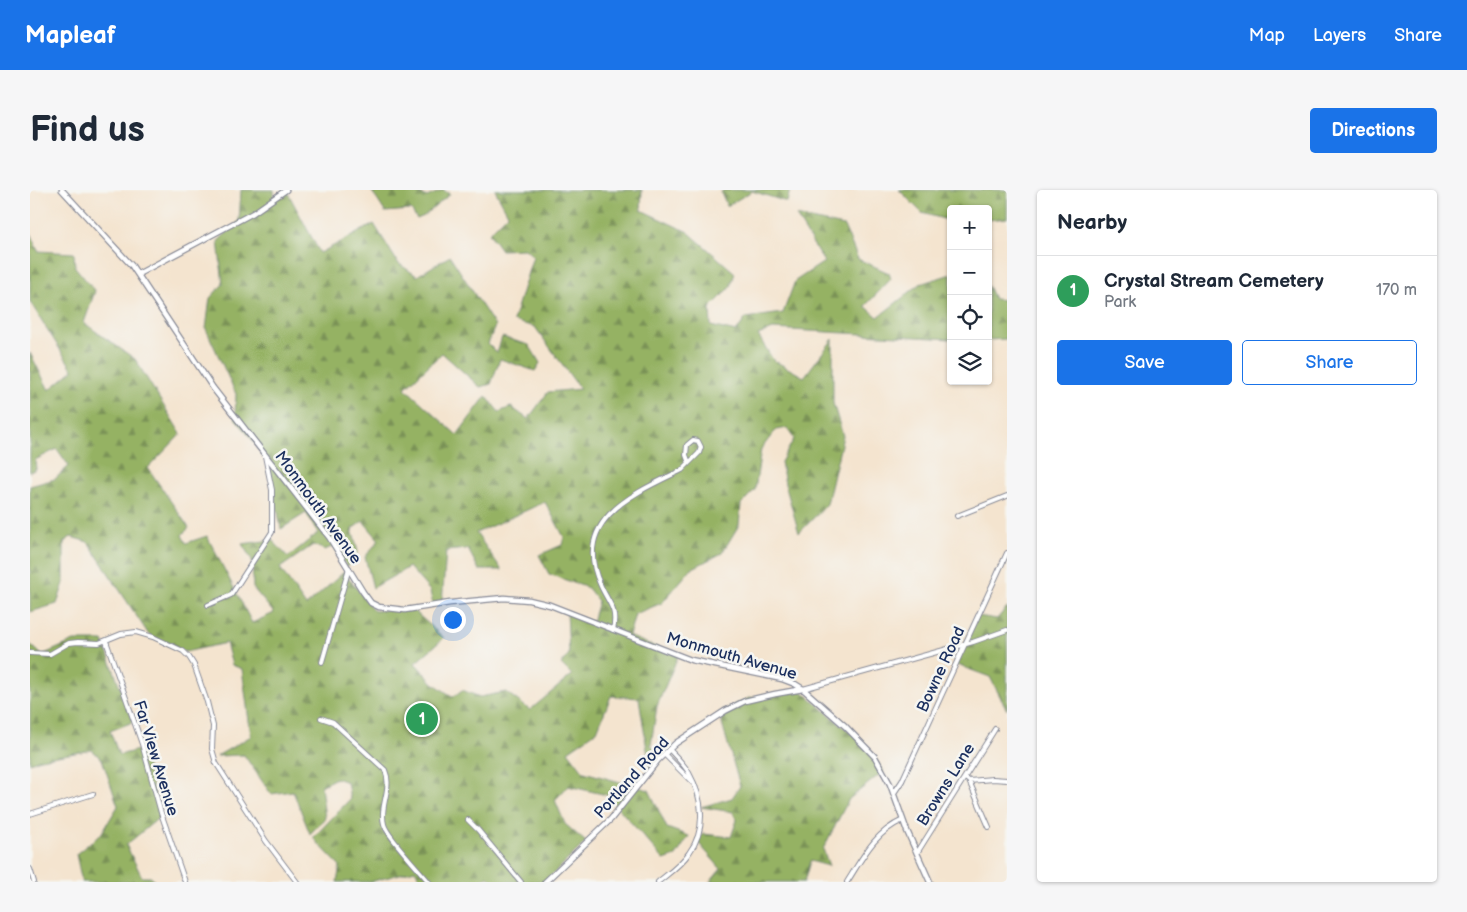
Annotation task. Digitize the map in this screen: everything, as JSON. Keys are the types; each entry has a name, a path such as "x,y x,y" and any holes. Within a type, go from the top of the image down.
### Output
{"street":[{"name":"Monmouth Avenue","path":"62,190 138,274 213,388 329,537 366,598 379,607 406,610 450,602 492,599 529,600 550,605 691,660 782,679 795,684 803,689 868,749 885,772 903,820 930,882"},
{"path":"138,274 253,213 286,190"},
{"path":"613,630 614,612 600,584 592,558 595,537 600,523 613,509 627,499 682,470 689,463 699,453 701,447 698,441 693,440 687,445 686,455 689,463"},
{"path":"208,605 231,595 272,532 272,490 265,456"},
{"path":"957,516 1007,496"},
{"name":"Bowne Road","path":"894,793 902,781 1007,553"},
{"path":"322,662 349,568"},
{"path":"803,689 973,642 1007,630"},
{"path":"30,653 50,654 69,643 99,643 122,634 136,632 154,637 174,646 187,655 196,670 212,721 212,749 216,763 266,841 297,882"},
{"name":"Far View Avenue","path":"106,641 142,744 161,812 185,882"},
{"name":"Portland Road","path":"545,882 611,819 669,749 725,711 746,701 803,689"},
{"path":"321,718 333,722 385,770 388,781 384,826 429,882"},
{"name":"Browns Lane","path":"917,853 967,780 995,730"},
{"path":"658,882 685,858 693,848 699,835 701,808 697,792 686,769 669,749"},
{"path":"664,754 692,782"},
{"path":"989,827 967,780 1007,780"},
{"path":"30,814 93,794"},
{"path":"468,820 521,882"},
{"path":"847,882 876,838 887,828 903,820"},
{"path":"30,870 34,882"}],"green space":[{"path":"241,190 274,190 274,198 287,191 320,253 374,224 398,263 417,276 450,256 495,326 488,344 497,353 502,337 529,345 540,363 535,371 500,359 491,384 480,387 442,353 405,388 457,435 486,396 499,412 511,407 528,419 548,392 580,389 535,327 513,321 533,256 525,249 501,250 489,233 508,214 495,190 642,190 641,210 688,232 735,273 730,288 710,308 711,326 736,332 746,318 783,313 795,281 824,262 796,216 844,226 858,259 889,273 891,279 865,306 878,317 920,284 947,275 947,339 773,329 758,335 773,360 804,377 833,339 833,403 843,436 827,504 799,533 785,484 781,462 794,439 788,428 776,430 761,449 755,490 741,504 739,525 722,553 691,569 662,603 635,614 629,636 678,656 657,706 651,745 661,756 650,769 639,698 611,696 597,731 568,751 584,772 649,790 667,828 689,836 676,856 664,860 607,795 568,786 555,800 565,824 586,842 545,882 493,882 488,876 479,882 422,882 415,870 370,882 337,882 340,866 313,838 350,799 347,782 336,778 321,786 325,818 310,834 293,791 271,794 244,755 217,756 251,736 242,669 232,665 226,643 185,652 149,635 88,542 71,537 64,542 64,583 57,604 30,612 30,486 55,479 69,466 57,449 35,460 36,469 30,472 30,353 49,390 73,370 30,302 30,233 38,251 74,253 75,267 95,291 84,323 135,359 181,434 148,468 189,528 182,535 186,543 207,536 252,623 274,613 253,588 252,560 242,544 272,540 288,557 318,533 306,513 281,529 268,460 235,418 236,394 206,329 210,298 223,284 218,241 239,221","holes":["545,502 564,537 562,545 539,555 549,574 588,588 598,601 592,622 567,612 569,654 561,664 572,675 530,710 506,692 480,697 462,690 453,697 433,683 415,663 444,638 411,608 374,611 344,572 306,606 280,568 313,545 325,550 334,546 347,567 358,552 352,529 363,521 379,540 365,557 373,588 409,567 430,591 433,606 442,604 446,551 468,549 479,570 502,570 476,533"]},
{"path":"371,190 411,190 427,197 443,190 450,194 424,216 417,219 411,210 385,212"},
{"path":"724,190 790,190 787,202 752,191 727,206 721,192"},
{"path":"899,190 1007,190 1007,218 992,220 992,205 947,205 947,220 922,213"},
{"path":"992,295 994,299 1007,300 1007,339 992,340"},
{"path":"1007,607 1007,710 990,677 955,664 978,616 997,619"},
{"path":"74,641 103,641 133,722 110,731 119,755 142,749 161,816 126,845 142,877 152,877 154,882 82,882 76,854 101,834 118,806 102,759 92,750 40,759 30,763 30,644 42,655"},
{"path":"802,691 865,745 884,771 849,799 823,849 829,866 810,861 804,882 710,882 721,869 696,840 703,834 731,837 737,820 733,812 701,807 732,798 740,786 719,713 749,698"}],"place":[{"name":"Crystal Stream Cemetery","path":"422,719"}]}
